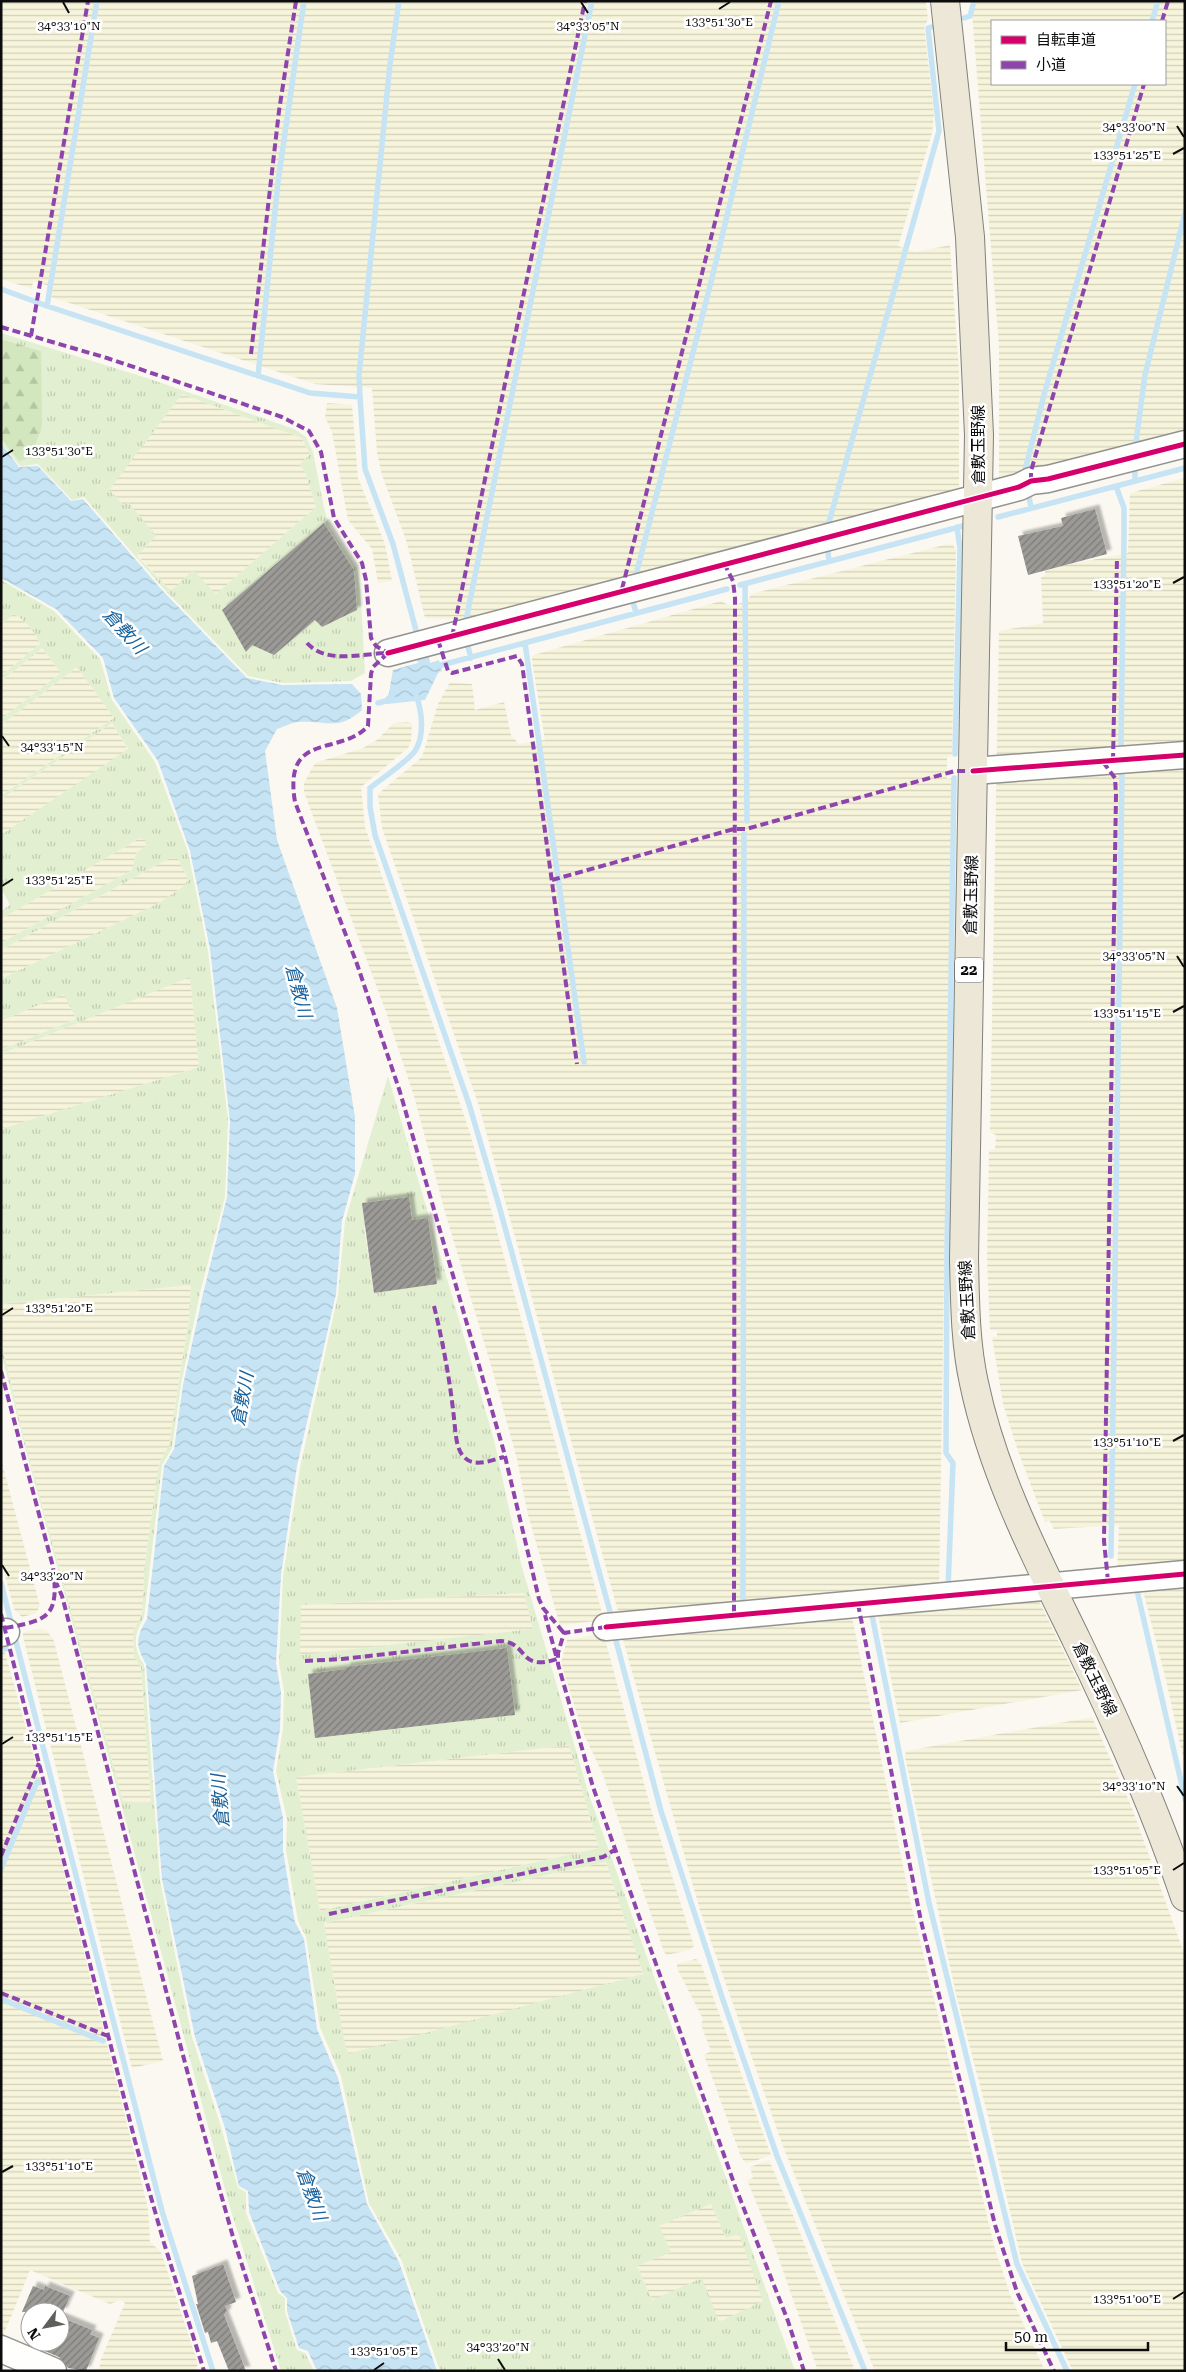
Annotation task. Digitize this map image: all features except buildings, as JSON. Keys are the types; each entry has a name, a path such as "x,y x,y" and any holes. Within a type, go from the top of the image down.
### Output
{"main road":[{"name":"倉敷玉野線","path":"945,1 970,237 977,370 978,497 964,1259 966,1320 974,1383 990,1448 1016,1511 1116,1721 1185,1897"}],"street":[{"path":"409,647 568,606 622,589 1185,444"},
{"path":"973,771 1185,755"},
{"path":"613,1627 1185,1574"},
{"path":"1,2349 52,2371"}],"shaded area":[{"path":"1,1 926,1 928,20 924,26 934,114 932,133 898,246 915,252 950,245 959,373 959,495 473,626 452,619 425,618 407,543 382,475 377,453 372,388 315,384 51,297 53,287 33,281 32,289 1,279"},
{"path":"971,1 1185,1 1185,436 999,484 999,346"},
{"path":"182,394 302,438 310,454 300,464 305,472 316,507 216,594 171,591 137,555 156,536 127,503 124,505 108,490"},
{"path":"327,403 352,405 358,478 385,544 392,581 378,583 372,549 348,520 332,432 325,417"},
{"path":"1185,478 1185,1569 1117,1575 1119,1525 1054,1529 1049,1520 1045,1522 1018,1451 1003,1404 992,1337 997,1336 997,1330 990,1330 987,1258 989,1151 995,1149 996,1135 990,1132 999,631 1043,623 1041,577 1045,576 1045,569 1128,553 1130,493"},
{"path":"948,544 953,545 956,550 952,756 947,757 947,779 952,778 939,1591 621,1622 479,1106 382,828 378,794 422,757 438,704 450,682 472,684 475,710 504,702 511,735 519,744 545,740 532,656 721,601 730,606 748,601 751,594"},
{"path":"13,614 23,619 34,632 40,644 1,676 1,625"},
{"path":"42,648 61,673 1,719 1,681"},
{"path":"77,667 114,718 1,796 1,725"},
{"path":"408,722 412,724 411,742 408,748 361,787 365,827 470,1133 604,1620 560,1625 528,1515 517,1459 493,1372 445,1212 414,1096 385,1009 304,792 304,783 315,763 363,748 377,740 394,723"},
{"path":"112,723 128,750 1,835 1,799"},
{"path":"140,838 145,840 146,846 136,853 132,870 1,943 1,919"},
{"path":"170,858 178,859 188,879 185,885 161,902 1,979 1,950"},
{"path":"190,976 199,1067 1,1129 1,1054"},
{"path":"64,993 76,1019 1,1050 1,1021"},
{"path":"191,1285 189,1319 169,1445 159,1464 145,1563 142,1614 133,1632 134,1657 141,1667 151,1803 123,1801 25,1443 1,1341 1,1304"},
{"path":"1,1459 40,1606 36,1613 22,1617 14,1609 1,1560"},
{"path":"1185,1586 1185,1766 1166,1680 1143,1591"},
{"path":"524,1593 533,1629 300,1656 300,1605"},
{"path":"1035,1598 1040,1603 1082,1690 900,1723 878,1615"},
{"path":"845,1616 852,1617 910,1900 995,2249 1011,2297 1045,2371 875,2371 784,2149 700,1910 623,1640"},
{"path":"37,1629 45,1630 53,1638 163,2061 132,2068 23,1637 23,1632"},
{"path":"596,1635 602,1637 606,1643 651,1809 694,1946 689,1950 667,1955 664,1952 603,1775 582,1730 561,1663 567,1640"},
{"path":"1,1638 45,1797 148,2208 150,2242 161,2252 198,2364 195,2371 99,2371 101,2359 125,2303 121,2300 110,2304 30,2270 1,2341"},
{"path":"1092,1717 1132,1808 1185,1956 1185,2371 1073,2371 1022,2263 988,2116 956,1994 905,1757 906,1751"},
{"path":"569,1745 599,1848 320,1911 296,1777"},
{"path":"606,1862 643,1974 348,2055 324,1923"},
{"path":"696,1959 701,1964 771,2155 746,2164 741,2157 704,2055 711,2051 701,2025 703,2019 677,1968 677,1964"},
{"path":"769,2160 855,2371 818,2371 775,2248 747,2180 753,2178 750,2167"},
{"path":"711,2204 726,2238 739,2234 764,2301 719,2322 652,2300 637,2266 671,2252 659,2226"}],"green space":[{"path":"1,333 147,378 294,429 306,437 313,452 330,528 357,568 360,587 365,673 351,681 283,683 248,676 162,587 84,497 72,500 38,464 20,466 1,442 1,438 3,439 41,351 1,339","holes":["182,394 302,438 310,454 300,464 305,472 316,507 216,594 193,570 171,591 137,556 156,536 128,502 124,505 109,490","324,523 354,570 357,610 322,627 315,620 274,655 238,638 222,610"]},
{"path":"1,339 41,351 42,425 31,458 19,461 1,438"},
{"path":"1,580 54,611 100,659 112,700 155,762 188,852 208,951 228,1120 225,1197 200,1293 181,1384 172,1448 162,1465 144,1617 136,1635 136,1646 144,1665 160,1880 192,2037 221,2127 238,2188 246,2192 246,2213 278,2293 285,2298 285,2312 297,2350 305,2353 314,2371 281,2371 229,2204 24,1443 1,1352 1,1341 25,1443 123,1801 151,1803 141,1667 134,1657 133,1632 142,1614 145,1563 159,1464 169,1445 189,1319 191,1285 1,1304 1,1129 199,1067 190,977 1,1054 1,1050 76,1019 64,994 1,1021 1,979 161,902 185,885 188,879 178,859 170,858 1,950 1,943 132,870 136,853 146,846 145,840 140,838 1,919 1,911 10,905 1,888 1,835 128,749 112,723 1,799 1,796 114,718 77,667 1,725 1,719 61,673 42,648 1,681 1,676 40,644 30,627 14,614 1,625"},
{"path":"388,1076 494,1440 521,1564 589,1795 795,2371 440,2371 401,2259 369,2203 341,2076 320,2027 306,1937 298,1921 286,1850 287,1819 276,1771 283,1729 284,1691 279,1663 283,1576 300,1468 338,1295 345,1221","holes":["409,1197 412,1217 366,1223 363,1203","428,1218 437,1283 374,1293 364,1227","524,1593 533,1629 300,1655 301,1605","569,1745 599,1848 320,1911 296,1777","606,1862 643,1974 348,2054 324,1923","711,2204 726,2238 739,2234 763,2301 719,2322 702,2278 652,2300 637,2266 671,2252 659,2226"]}],"water":[{"name":"倉敷川","path":"1,443 19,467 38,466 71,501 83,499 161,589 247,678 282,685 352,684 361,694 362,710 353,717 331,724 296,722 277,729 265,751 277,840 337,1008 355,1117 355,1174 342,1221 336,1294 297,1466 281,1575 276,1663 281,1692 280,1729 273,1771 283,1818 283,1850 289,1888 295,1922 304,1939 317,2029 338,2078 367,2204 399,2262 437,2371 317,2371 308,2351 299,2348 287,2311 287,2298 280,2291 249,2212 248,2191 239,2186 225,2128 195,2037 162,1879 146,1664 138,1641 147,1619 164,1466 174,1449 183,1385 227,1197 230,1121 210,949 190,851 158,761 114,698 103,658 56,609 1,578"},
{"path":"428,651 430,663 439,660 442,671 438,673 425,700 387,704 393,670 418,663 415,654"}],"waterway":[{"path":"47,306 97,1"},
{"path":"258,376 278,182 304,1"},
{"path":"360,397 359,375 390,64 399,1"},
{"path":"465,625 592,1"},
{"path":"637,571 711,282 779,1"},
{"path":"964,18 970,16 974,1"},
{"path":"1152,20 1158,1"},
{"path":"827,529 939,131 928,28 931,27"},
{"path":"1023,478 1045,391 1135,85"},
{"path":"1135,449 1145,375 1185,213"},
{"path":"1,289 310,393 360,397 365,469 393,544 418,638"},
{"path":"1135,463 1135,481"},
{"path":"998,517 1185,468"},
{"path":"1116,486 1124,508 1121,746 1118,753"},
{"path":"1028,491 1031,508"},
{"path":"740,585 963,526"},
{"path":"955,754 960,548 957,527"},
{"path":"827,544 829,561"},
{"path":"745,584 747,821"},
{"path":"434,667 727,589"},
{"path":"632,598 636,613"},
{"path":"466,639 471,658"},
{"path":"525,643 584,1062"},
{"path":"378,703 386,701 393,694"},
{"path":"416,695 422,723 418,745 407,760 370,788 370,807 375,835 469,1104 498,1202 612,1619"},
{"path":"1111,1556 1122,775 1118,767"},
{"path":"948,1589 953,1463 946,1453 954,778"},
{"path":"743,1602 744,834"},
{"path":"1,1583 162,2211 213,2371"},
{"path":"1136,1586 1185,1799"},
{"path":"871,1610 929,1903 1017,2264 1067,2371"},
{"path":"614,1633 661,1811 722,1997 777,2156 865,2371"},
{"path":"1,1647 6,1649"},
{"path":"1,1869 37,1782 40,1782"},
{"path":"1,1999 103,2041"}],"marked path":[{"path":"31,336 88,1"},
{"path":"251,354 279,111 296,1"},
{"path":"452,637 585,1"},
{"path":"622,589 771,1"},
{"path":"1162,20 1168,1"},
{"path":"1031,481 1031,471 1144,85"},
{"path":"1,327 107,358 282,417 309,431 321,452 334,518 362,563 366,580 371,638 376,646 388,653"},
{"path":"1113,761 1117,558"},
{"path":"724,563 733,581 735,598 734,1616"},
{"path":"438,640 448,671 452,673 517,656 522,664 577,1064"},
{"path":"307,643 315,650 333,656 386,653"},
{"path":"388,653 373,667 371,674 368,726 356,735 343,741 305,754 297,764 294,779 295,802 357,964 400,1092 504,1452 539,1599 543,1608 564,1633"},
{"path":"1103,762 1115,778 1116,795 1104,1541 1108,1581"},
{"path":"552,880 734,829 746,829 955,771 973,771"},
{"path":"434,1306 447,1367 456,1439 460,1451 468,1460 478,1463 504,1457"},
{"path":"1,1371 53,1567 55,1583 52,1606 48,1613 32,1622 5,1628"},
{"path":"55,1580 62,1596 199,2116 233,2237 276,2371"},
{"path":"858,1604 921,1921 995,2225 1017,2292 1054,2371"},
{"path":"1,1614 135,2141 164,2243 204,2371"},
{"path":"305,1661 342,1659 501,1641 516,1646 530,1660 545,1662 557,1659 545,1615"},
{"path":"606,1627 564,1633 558,1653 558,1664 593,1787 735,2186 788,2321 804,2371"},
{"path":"1,1856 39,1763"},
{"path":"329,1914 603,1857 616,1849"},
{"path":"1,1993 108,2036"}],"cycle path":[{"path":"388,653 1019,487 1031,481 1048,479 1185,444"},
{"path":"973,771 1185,755"},
{"path":"606,1627 1185,1574"}]}
